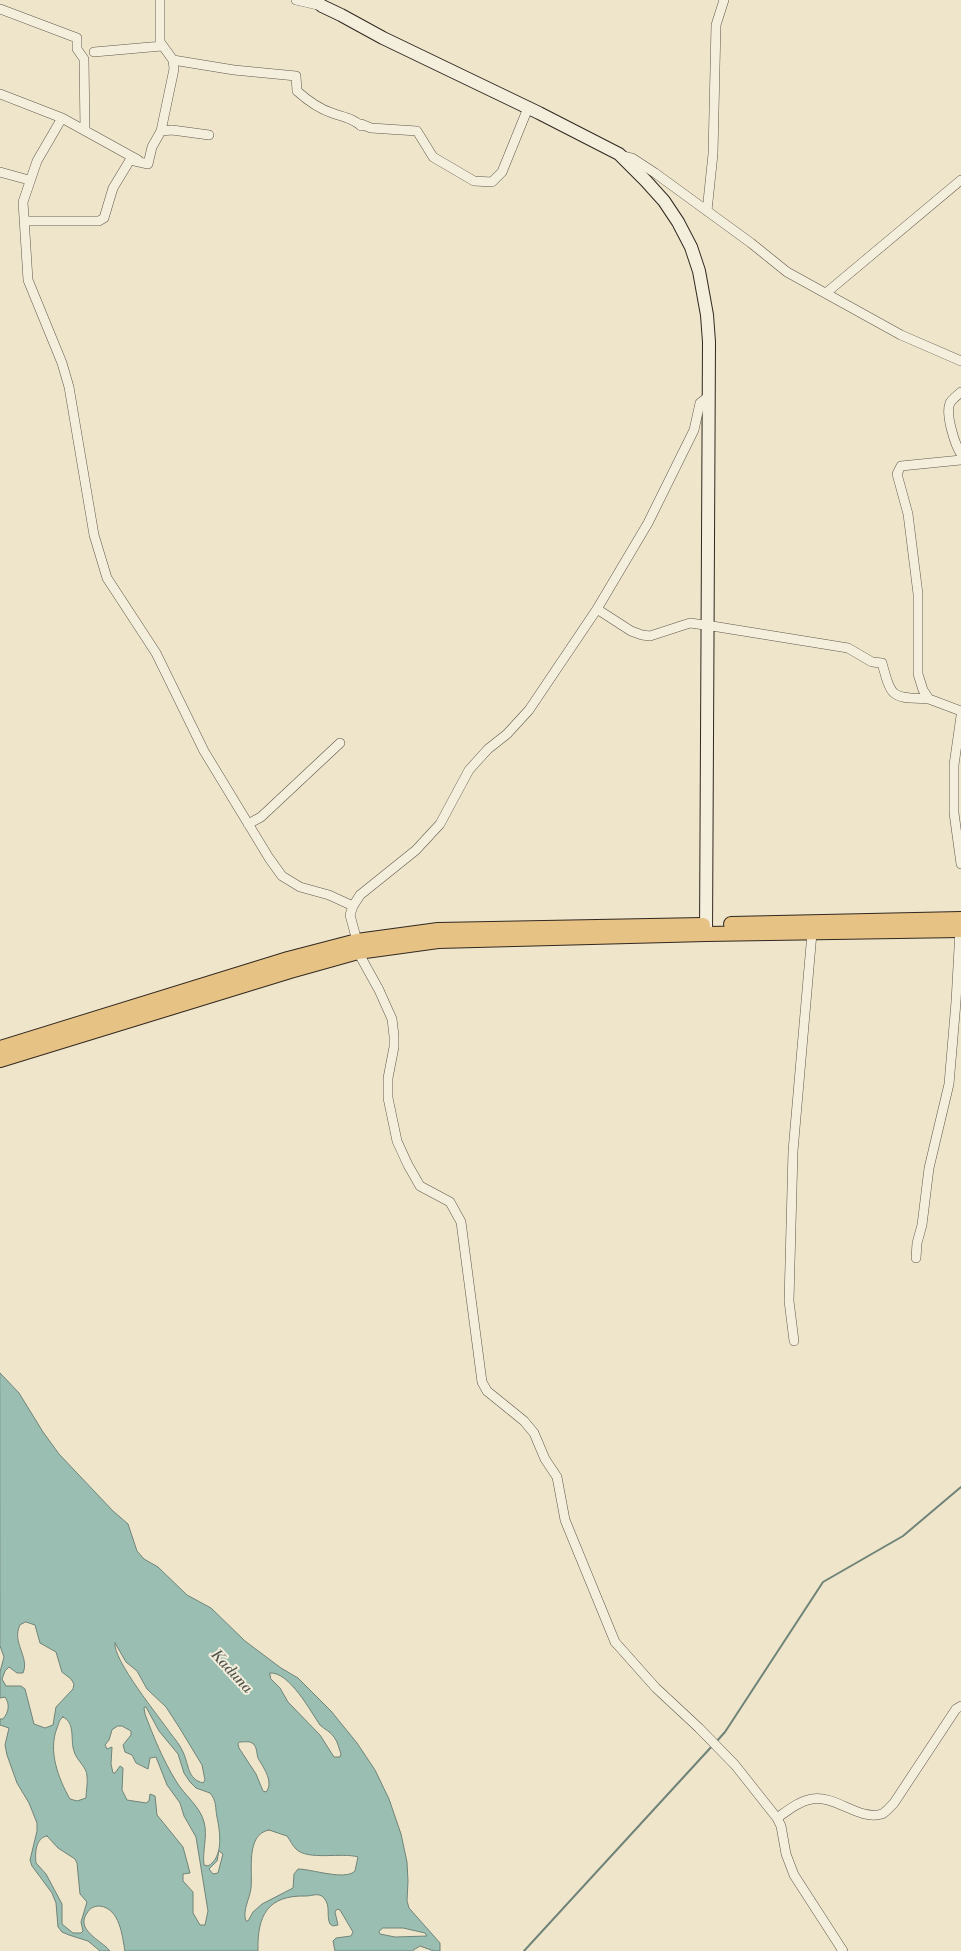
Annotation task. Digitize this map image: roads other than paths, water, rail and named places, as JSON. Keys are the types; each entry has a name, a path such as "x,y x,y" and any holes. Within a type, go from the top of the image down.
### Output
{"main road":[{"path":"318,3 383,38 619,154 664,201 678,222 691,247 699,271 707,315 709,396 706,929"},
{"path":"706,929 812,933 961,927"},
{"path":"0,1048 288,959 358,947 438,941 706,929 961,927"},
{"path":"0,1060 290,971 358,947"}],"street":[{"path":"148,164 152,147 161,131 174,69 173,60 162,46 159,36 160,0"},
{"path":"296,0 318,3"},
{"path":"707,211 713,154 716,25 724,0"},
{"path":"0,10 77,38 77,49 84,59 85,130"},
{"path":"94,52 162,46"},
{"path":"173,60 234,70 296,76 297,91 305,98 331,113 354,119 361,125 371,128 417,131 433,158 474,181 492,182 502,172 528,108"},
{"path":"0,94 62,118 129,156 148,164"},
{"path":"62,118 37,161 29,180 23,202 28,280 62,363 69,387 94,535 107,578 156,654 204,751 248,824 282,876 300,887 329,895 353,906"},
{"path":"161,131 172,130 209,135"},
{"path":"619,154 632,158 655,173 787,272 901,335 961,360"},
{"path":"24,221 99,221 104,218 113,188 130,160 148,164"},
{"path":"0,172 29,180"},
{"path":"826,293 961,180"},
{"path":"961,392 950,403 948,413 957,448 961,454"},
{"path":"709,396 700,403 691,437 648,524 597,609 529,710 507,734 488,749 469,770 440,824 416,850 360,895 353,906 350,915 358,947 392,1019 394,1047 388,1078 388,1098 397,1141 420,1186 450,1202 461,1222 482,1382 487,1391 524,1421 534,1433 545,1459 558,1477 565,1520 615,1642 656,1688 699,1728 734,1765 777,1818 781,1826 786,1854 794,1875 843,1951"},
{"path":"929,699 923,690 918,674 918,594 908,514 897,474 901,466 961,460"},
{"path":"597,609 631,631 642,635 650,636 690,623 848,648 872,662 882,663 889,687 894,695 902,698 929,699 961,711"},
{"path":"961,716 954,765 954,813 961,864"},
{"path":"248,824 261,817 340,743"},
{"path":"916,1258 917,1243 922,1226 929,1168 948,1084 961,927"},
{"path":"794,1341 789,1301 793,1151 812,933"},
{"path":"777,1818 796,1805 812,1799 822,1799 871,1815 883,1813 894,1804 956,1709 961,1706"}],"water":[{"name":"Kaduna","path":"0,1373 19,1393 43,1432 59,1454 113,1511 128,1524 137,1551 144,1559 158,1567 187,1595 211,1608 245,1641 281,1668 298,1678 331,1711 357,1743 375,1770 389,1799 401,1834 407,1862 407,1901 409,1908 440,1943 440,1951 434,1951 420,1946 412,1951 335,1951 333,1941 336,1938 351,1936 353,1932 340,1910 337,1909 335,1912 338,1925 333,1926 330,1924 326,1901 320,1895 293,1897 282,1899 274,1903 267,1910 260,1927 258,1951 125,1951 121,1931 116,1917 107,1908 100,1906 96,1906 88,1911 84,1919 84,1925 91,1934 110,1951 100,1951 88,1941 62,1932 58,1927 56,1903 52,1893 32,1866 30,1860 37,1831 37,1823 29,1803 17,1783 7,1755 5,1745 9,1728 0,1725 0,1719 3,1719 8,1711 8,1705 5,1697 0,1698 0,1672 4,1657 0,1646","holes":["26,1622 35,1625 40,1643 56,1652 62,1672 71,1679 74,1684 73,1689 56,1707 53,1725 45,1728 34,1724 25,1689 21,1686 6,1686 2,1679 5,1671 9,1667 17,1673 23,1673 25,1667 19,1643 18,1631 20,1625","115,1643 126,1662 137,1671 147,1689 166,1707 179,1727 202,1765 205,1780 203,1783 191,1775 182,1749 128,1675 116,1651","270,1673 277,1674 285,1678 299,1693 320,1725 335,1739 341,1754 340,1757 334,1757 320,1735 288,1702 280,1688 271,1679","146,1707 159,1731 178,1754 184,1773 190,1782 196,1788 210,1793 214,1799 220,1844 217,1857 208,1866 204,1865 205,1827 202,1816 179,1786 159,1749 145,1714 144,1708","63,1717 70,1723 75,1754 87,1773 86,1798 77,1801 70,1799 58,1773 54,1755 54,1737","118,1726 122,1726 131,1731 131,1735 123,1745 125,1752 132,1755 136,1763 148,1769 150,1758 156,1757 167,1785 180,1803 184,1816 196,1837 208,1911 205,1925 200,1925 193,1913 193,1892 183,1881 183,1874 190,1873 183,1847 157,1815 155,1796 150,1794 149,1801 146,1803 127,1800 122,1790 123,1768 120,1766 115,1773 113,1773 111,1764 112,1747 107,1749 105,1745 109,1740 112,1730","240,1742 251,1742 254,1744 258,1758 266,1771 269,1780 266,1792 263,1791 256,1774 239,1748 238,1744","269,1830 287,1836 296,1849 301,1853 308,1855 343,1855 358,1857 355,1871 350,1874 336,1875 298,1869 294,1874 293,1888 262,1904 253,1912 248,1921 246,1921 245,1913 251,1888 253,1846 256,1838 261,1833","47,1836 58,1848 75,1859 77,1863 80,1894 87,1902 81,1922 83,1931 81,1933 73,1933 62,1924 62,1904 46,1874 36,1863 36,1851 40,1840","219,1851 223,1854 218,1873 213,1874 209,1869 217,1861","383,1928 403,1928 425,1933 427,1936 395,1937 380,1934 379,1932"]}],"waterway":[{"path":"716,1742 725,1732 823,1582 903,1536 961,1487"},
{"path":"524,1951 713,1745"}]}
